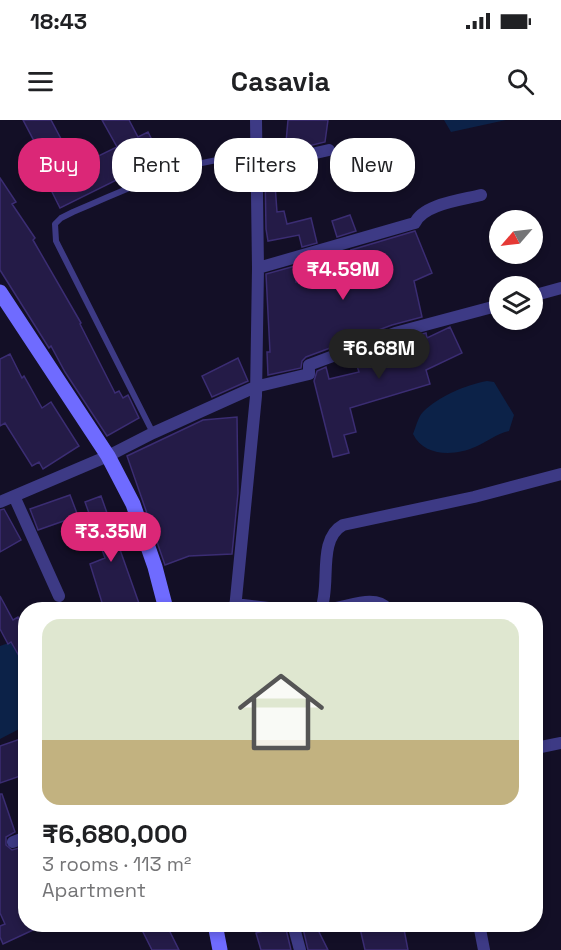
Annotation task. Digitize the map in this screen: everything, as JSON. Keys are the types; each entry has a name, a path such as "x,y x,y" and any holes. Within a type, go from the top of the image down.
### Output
{"street":[{"path":"256,120 256,138"},
{"path":"318,152 329,150"},
{"path":"236,602 246,510 255,387 257,192"},
{"path":"258,268 411,224 426,209 481,195"},
{"path":"543,293 561,288"},
{"path":"0,292 108,456 133,504 155,567 164,602"},
{"path":"0,502 108,456 255,387 309,374 309,364 395,333 489,308"},
{"path":"322,602 329,544 333,532 343,525 474,498 561,474"},
{"path":"14,496 59,596"},
{"path":"543,747 561,743"},
{"path":"13,842 18,840"},
{"path":"217,932 220,950"},
{"path":"295,932 300,950"},
{"path":"481,932 484,950"}],"lane":[{"path":"153,433 56,241 55,224 73,212 177,171 214,162"}],"water":[{"path":"444,120 506,120 451,132"},
{"path":"487,381 494,382 514,415 509,431 475,447 458,452 432,451 418,442 413,434 420,417 429,406 453,392"},
{"path":"14,641 18,648 18,730 0,739 0,646"}],"building":[{"path":"23,120 51,120 61,138 32,138"},
{"path":"102,120 129,120 138,137 148,132 151,138 112,138"},
{"path":"288,120 328,120 325,142 318,144 318,138 286,138"},
{"path":"112,149 112,182 100,188 100,155"},
{"path":"0,178 16,202 12,204 35,238 33,240 81,323 115,393 119,391 123,398 128,395 139,418 107,436 0,270"},
{"path":"52,192 92,192 60,208"},
{"path":"265,192 276,192 277,212 284,211 287,224 311,218 317,243 302,247 299,235 268,241"},
{"path":"350,215 356,231 337,237 332,221"},
{"path":"415,231 432,273 414,281 422,317 392,325 306,357 302,361 301,368 268,375 267,352 270,352 266,274 295,266 296,282 361,264 351,250"},
{"path":"450,327 462,353 426,370 430,384 350,408 356,432 344,435 349,453 333,457 314,381 317,371 326,367 329,379 359,372 354,357 426,333 427,338"},
{"path":"10,354 22,378 24,376 42,408 51,402 79,446 43,469 39,462 32,466 5,423 0,426 0,359"},
{"path":"238,358 248,381 212,397 202,376"},
{"path":"237,417 238,493 232,554 189,556 165,565 127,456 203,420"},
{"path":"70,495 78,516 38,530 30,509"},
{"path":"101,496 139,602 102,602 90,564 105,558 85,502"},
{"path":"4,509 21,540 0,552 0,510"},
{"path":"0,596 13,620 18,617 18,654 11,642 8,644 0,629"},
{"path":"18,740 18,777 0,783 0,746"},
{"path":"0,794 2,794 15,832 6,837 6,845 12,850 18,848 18,932 29,932 3,944 0,937 0,926 5,924 0,913"},
{"path":"143,932 170,932 179,950 152,950"},
{"path":"287,932 291,950 261,950 256,933"},
{"path":"304,932 319,932 328,950 308,950"},
{"path":"361,932 405,932 408,950 365,950"}]}
